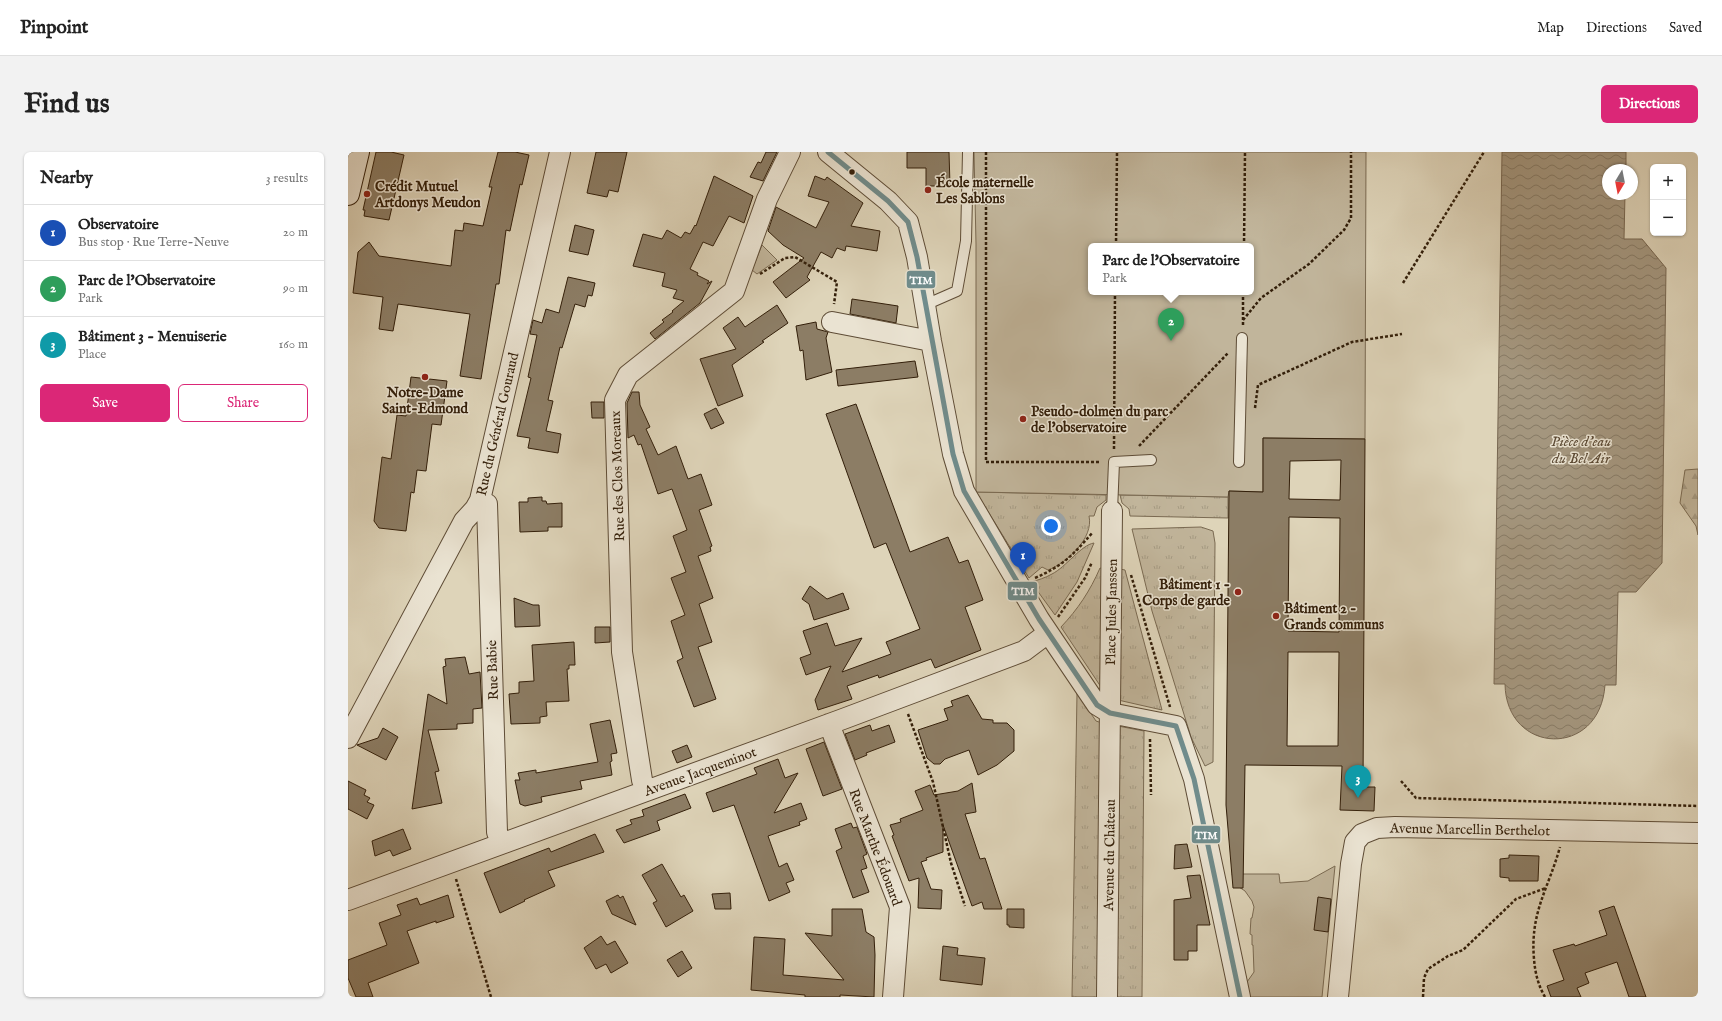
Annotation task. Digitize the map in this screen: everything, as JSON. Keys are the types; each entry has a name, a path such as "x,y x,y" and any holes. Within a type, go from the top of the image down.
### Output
{"main road":[{"path":"348,194 358,152"}],"street":[{"name":"Rue du Général Gouraud","path":"348,738 464,521 475,509 480,500 560,152"},
{"name":"Rue des Clos Moreaux","path":"646,790 642,780 622,652 615,400 628,375 734,291 767,199 790,152"},
{"path":"828,152 888,201 908,222 917,257 931,341 953,454 964,491 1048,633 1097,705 1110,713 1176,726 1194,779 1240,997"},
{"path":"832,322 931,341"},
{"name":"Rue Babie","path":"480,500 487,504 497,832 501,843"},
{"name":"Place Jules Janssen","path":"1110,713 1112,511"},
{"name":"Avenue Jacqueminot","path":"348,900 1024,651 1048,633"},
{"name":"Avenue du Château","path":"1107,997 1110,713"},
{"name":"Rue Marthe Édouard","path":"829,724 900,907 893,997"},
{"name":"Avenue Marcellin Berthelot","path":"1338,997 1351,864 1356,842 1362,834 1377,828 1395,827 1698,833"}],"lane":[{"path":"925,305 957,291 966,241 968,152"},
{"path":"1240,462 1242,338"},
{"path":"1112,511 1114,462 1151,460"}],"path":[{"path":"986,152 986,462 1114,462 1143,444 1242,338 1243,295"},
{"path":"1116,243 1117,152"},
{"path":"1244,243 1245,152"},
{"path":"1243,321 1261,298 1309,264 1344,230 1351,218 1351,152"},
{"path":"1402,283 1484,152"},
{"path":"784,258 795,257 837,282 832,322"},
{"path":"1114,462 1115,295"},
{"path":"1254,416 1258,385 1352,342 1402,334"},
{"path":"1017,581 1030,580 1057,568 1071,557 1112,511"},
{"path":"1048,633 1086,578 1093,558"},
{"path":"1130,572 1176,726"},
{"path":"902,697 933,782 951,863 965,906"},
{"path":"1150,720 1151,795"},
{"path":"1401,781 1416,798 1698,806"},
{"path":"1545,997 1536,974 1533,938 1534,921 1560,848 1562,831"},
{"path":"451,862 491,997"},
{"path":"1423,997 1424,978 1428,969 1448,956 1463,950 1516,898 1546,888"}],"green space":[{"path":"974,152 1366,152 1365,439 1263,438 1263,492 1229,491 1228,497 976,492 976,244"},
{"path":"762,245 777,260 757,274 752,270"},
{"path":"1698,469 1698,535 1696,526 1680,503 1685,470"},
{"path":"976,492 1106,495 1106,500 1097,507 1094,516 1089,516 1087,533 1078,549 1055,567 1048,570 1042,567 1029,578"},
{"path":"1120,495 1228,497 1228,518 1130,516 1129,509 1122,503"},
{"path":"1201,527 1213,531 1215,543 1213,762 1205,766 1191,737 1152,611 1132,529"},
{"path":"1094,543 1077,582 1055,615 1031,582 1047,577 1057,571 1084,548"},
{"path":"1100,568 1104,569 1103,690 1061,627 1083,599"},
{"path":"1120,569 1125,570 1162,710 1118,700"},
{"path":"1077,693 1096,721 1102,723 1099,997 1072,997"},
{"path":"1118,726 1144,731 1142,997 1114,997"},
{"path":"1335,866 1322,997 1250,997 1247,982 1254,972 1252,935 1250,934 1251,918 1254,907 1252,901 1245,891 1239,887 1232,874 1279,874 1280,883 1308,881"}],"water":[{"name":"Pièce d'eau du Bel Air","path":"1502,152 1626,152 1626,164 1602,164 1602,200 1625,200 1624,239 1642,239 1666,268 1662,563 1636,592 1618,592 1616,685 1605,685 1599,709 1587,726 1571,736 1554,739 1536,735 1520,725 1509,707 1505,684 1494,684"}],"building":[{"path":"376,152 391,152 404,155 389,220 364,216 365,210 363,210"},
{"path":"498,152 515,152 529,155 522,185 520,184 510,231 506,230 499,284 496,284 481,379 460,376 470,314 398,304 393,331 379,329 383,297 353,293 358,252 369,242 379,256 451,266 455,230 463,231 464,223 483,226 492,187 489,187"},
{"path":"596,152 627,152 618,192 609,190 607,197 587,193"},
{"path":"766,152 777,152 763,181 750,177 758,162 761,163"},
{"path":"907,152 949,152 950,186 926,186 926,168 907,168"},
{"path":"714,176 753,196 744,223 729,216 713,246 703,242 690,269 698,273 697,275 709,281 707,284 712,281 700,303 655,339 650,333 664,322 662,320 684,301 673,298 677,290 662,286 665,273 633,266 643,234 662,239 667,230 681,238 685,232 690,234 695,225 696,226"},
{"path":"815,176 825,180 827,177 863,203 851,226 880,231 877,251 846,246 845,251 837,248 832,258 821,252 807,277 810,280 786,298 773,282 804,258 783,245 768,231 776,207 816,228 829,202 808,196"},
{"path":"575,225 594,230 588,255 569,251"},
{"path":"568,277 595,283 592,296 588,295 585,307 575,304 562,348 560,347 548,400 553,401 546,431 561,434 558,453 528,448 530,438 517,436 531,378 528,377 537,335 530,334 533,320 542,323 546,309 559,313"},
{"path":"852,299 898,306 896,323 850,314"},
{"path":"777,305 788,323 732,365 743,396 718,406 700,359 736,349 723,328 738,317 745,327"},
{"path":"816,322 817,329 828,332 826,338 832,372 806,380 803,350 800,351 796,326"},
{"path":"915,361 918,377 838,386 836,370"},
{"path":"411,377 447,381 441,425 432,424 426,471 417,470 414,493 411,492 406,531 379,528 374,521 382,457 391,459 397,415 406,416"},
{"path":"632,392 639,392 640,405 650,427 646,429 658,455 676,446 688,479 701,474 712,505 699,510 712,546 710,547 711,551 698,556 713,598 699,604 712,642 698,647 716,699 694,707 677,661 683,658 671,621 685,615 671,578 686,572 673,536 687,530 672,489 658,494 641,444 638,445 634,435 628,438 627,403"},
{"path":"591,402 604,402 604,418 592,418"},
{"path":"856,404 910,552 948,537 959,563 968,560 983,600 965,607 981,650 935,668 931,659 879,678 878,675 847,686 852,699 818,710 815,700 831,666 806,675 800,658 811,654 803,631 827,623 835,646 862,638 842,672 891,654 886,642 920,629 886,543 874,548 826,414"},
{"path":"716,408 724,423 711,429 704,414"},
{"name":"Bâtiment 2 - Grands communs","path":"1263,438 1365,439 1363,787 1375,787 1374,811 1340,810 1342,766 1245,765 1243,888 1233,888 1226,805 1229,491 1263,492","holes":["1341,460 1340,500 1289,499 1290,461","1289,517 1340,518 1339,632 1288,631","1288,652 1339,652 1338,746 1287,746"]},
{"path":"542,497 542,501 546,501 547,504 562,503 562,527 548,527 548,531 520,532 519,502 528,502 528,498"},
{"path":"810,586 827,599 843,593 849,609 814,620 809,604 802,599"},
{"path":"514,598 533,605 539,605 540,626 515,627"},
{"path":"595,627 610,627 610,642 595,643"},
{"path":"574,642 575,665 569,665 569,669 567,669 569,701 546,702 547,716 540,717 540,723 511,724 509,694 519,693 519,682 534,681 532,645"},
{"path":"465,657 469,674 480,672 482,708 473,709 473,723 457,724 457,729 428,730 439,771 435,772 442,803 412,809 428,694 447,704 443,667 446,666 445,659"},
{"path":"968,695 982,719 993,720 993,723 1007,723 1014,730 1014,751 997,765 978,775 969,750 945,759 940,764 934,764 927,758 918,730 948,720 944,709 953,706 951,701"},
{"path":"610,720 617,753 611,754 612,761 610,762 612,775 580,781 582,789 541,797 542,802 525,806 520,804 515,780 520,780 518,773 536,770 536,773 598,762 590,724"},
{"path":"870,725 872,731 889,725 895,742 866,753 867,755 855,760 845,734"},
{"path":"383,728 398,737 386,760 357,745 378,738"},
{"path":"824,742 842,789 823,796 806,749"},
{"path":"687,745 692,757 677,763 672,751"},
{"path":"778,759 785,778 798,773 774,813 801,803 807,819 799,822 800,825 768,836 779,867 787,863 794,880 786,883 790,892 769,901 734,805 713,812 706,793 757,774 754,768"},
{"path":"348,781 366,790 364,795 370,798 367,802 374,805 367,819 348,809"},
{"path":"972,783 976,812 965,814 980,859 985,858 1002,909 984,909 982,902 972,906 943,825 943,852 926,858 927,860 921,862 931,889 942,890 941,909 918,908 919,878 909,881 892,836 894,835 890,825 901,822 900,819 923,810 915,791 930,785 934,795 958,791"},
{"path":"685,794 691,808 657,821 660,830 624,843 616,830 632,824 630,820 644,816 642,810"},
{"path":"851,823 853,828 857,827 867,854 863,856 867,868 861,870 869,892 853,898 836,851 842,848 835,829"},
{"path":"403,829 411,849 393,856 390,850 375,856 372,841"},
{"path":"595,834 604,852 548,871 555,886 500,913 484,873 549,848 551,852"},
{"path":"1187,844 1192,867 1174,869 1175,845"},
{"path":"1509,855 1539,856 1538,881 1509,881 1509,878 1500,877 1500,859 1509,858"},
{"path":"662,864 681,897 684,895 693,911 666,927 653,903 657,901 642,875"},
{"path":"1200,875 1210,925 1197,925 1197,951 1188,951 1188,960 1174,960 1174,900 1191,898 1187,876"},
{"path":"730,893 731,909 715,909 712,894"},
{"path":"448,895 454,917 436,923 436,921 407,931 419,963 368,983 373,997 356,997 348,978 348,960 387,945 379,923 401,915 397,905 417,898 420,905"},
{"path":"618,895 620,898 623,896 636,925 612,914 606,901"},
{"path":"1318,897 1331,899 1328,932 1314,930"},
{"path":"1614,906 1646,997 1629,997 1617,962 1585,973 1589,983 1577,988 1581,997 1551,997 1547,986 1564,980 1553,950 1574,944 1575,946 1607,935 1599,911"},
{"path":"832,909 862,909 866,932 874,937 874,997 840,995 840,997 805,997 805,995 751,990 754,937 785,939 783,975 844,980 805,933 832,936"},
{"path":"1007,909 1024,909 1024,928 1009,927 1009,925 1007,925"},
{"path":"601,936 607,945 615,941 628,963 611,973 606,964 596,969 584,948"},
{"path":"943,946 958,948 957,955 985,958 982,985 940,980"},
{"path":"682,951 692,968 678,977 667,960"}],"transit line":[{"name":"TIM","path":"828,152 888,201 908,222 917,257 953,454 964,491 1039,619 1097,705 1110,713 1176,726 1194,779 1240,997"}],"place":[{"name":"École maternelle Les Sablons","path":"928,190"},
{"name":"Crédit Mutuel Artdonys Meudon","path":"367,194"},
{"name":"Parc de l'Observatoire","path":"1171,341"},
{"name":"Notre-Dame Saint-Edmond","path":"425,377"},
{"name":"Pseudo-dolmen du parc de l'observatoire","path":"1023,419"},
{"name":"Observatoire","path":"1023,575"},
{"name":"Bâtiment 1 - Corps de garde","path":"1238,592"},
{"name":"Bâtiment 2 - Grands communs","path":"1276,616"},
{"name":"Bâtiment 3 - Menuiserie","path":"1358,798"}]}
